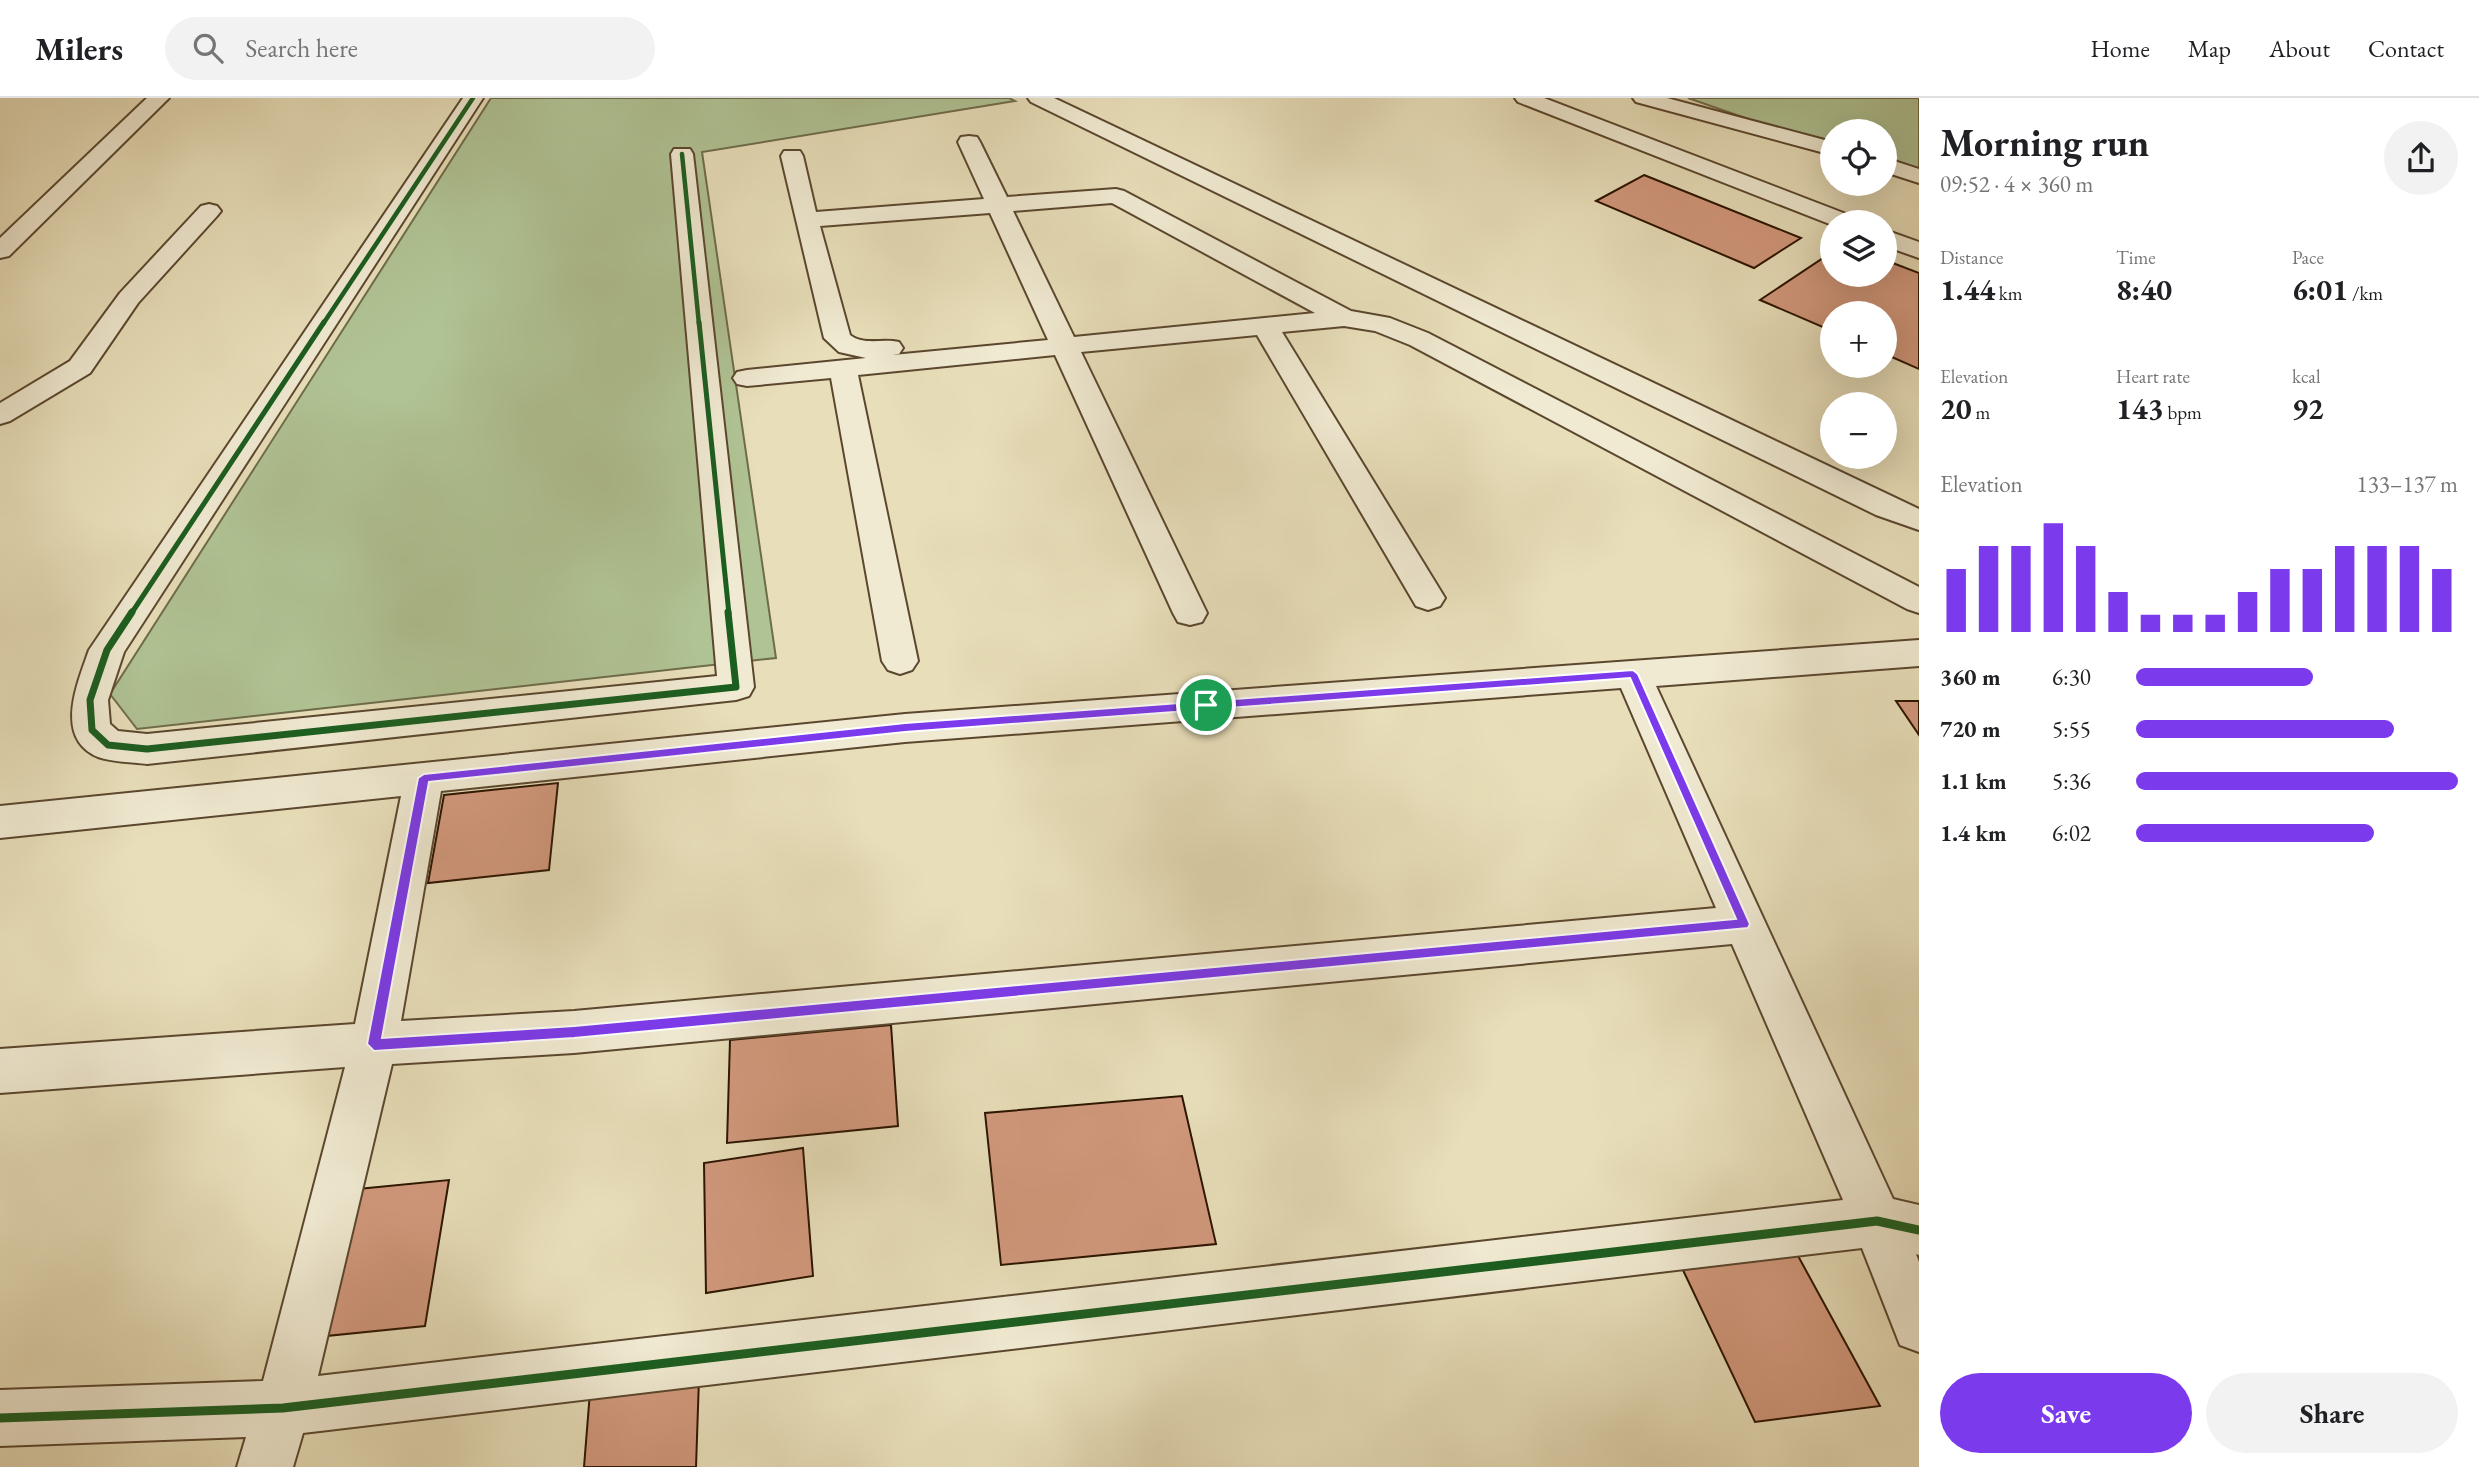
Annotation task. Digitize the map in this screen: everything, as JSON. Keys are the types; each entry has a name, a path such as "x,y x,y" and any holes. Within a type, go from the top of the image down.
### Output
{"street":[{"path":"0,251 159,98"},
{"path":"472,98 107,650 90,700 92,730 108,745 147,750 736,687 682,154"},
{"path":"1038,98 1887,508 1919,520"},
{"path":"1525,98 1820,212"},
{"path":"1643,98 1820,146"},
{"path":"969,142 1190,613"},
{"path":"792,156 837,338 843,345 868,350 1019,339 1065,346"},
{"path":"1897,169 1919,176"},
{"path":"806,220 1116,196 1344,318"},
{"path":"0,415 80,367 130,298 209,211"},
{"path":"1897,242 1919,251"},
{"path":"747,378 1344,318 1381,324 1419,339 1919,601"},
{"path":"1265,327 1427,598"},
{"path":"844,368 900,661"},
{"path":"0,822 905,727 1919,653"},
{"path":"1633,674 1744,924 1898,1226 1919,1326"},
{"path":"265,1467 284,1408 374,1044 424,778"},
{"path":"0,1071 574,1032 1744,924"},
{"path":"0,1418 284,1408 1898,1226"}],"green space":[{"path":"491,98 1009,98 1015,101 702,152 776,658 137,729 110,694"},
{"path":"1688,98 1919,98 1919,178 1897,170 1897,119 1820,119 1820,144"}],"building":[{"path":"1644,175 1801,238 1754,268 1596,201"},
{"path":"1820,260 1820,287 1897,287 1897,265 1919,273 1919,369 1897,359 1897,301 1820,301 1820,326 1760,300"},
{"path":"1896,701 1919,701 1919,735"},
{"path":"558,783 549,870 428,883 444,795"},
{"path":"891,1025 898,1126 727,1143 730,1040"},
{"path":"1182,1096 1216,1244 1001,1265 985,1113"},
{"path":"803,1148 813,1276 706,1293 704,1163"},
{"path":"449,1180 425,1326 316,1337 348,1190"},
{"path":"1797,1254 1880,1406 1755,1422 1682,1268"},
{"path":"699,1378 696,1467 584,1467 590,1392"}],"cycle path":[{"path":"473,98 107,650 90,700 92,730 108,745 147,749 736,687 682,154"},
{"path":"0,1418 283,1408 1877,1221 1919,1230"}],"route":[{"path":"1633,674 1744,924 574,1032 374,1044 424,778 905,727 1206,705 1633,674"}]}
